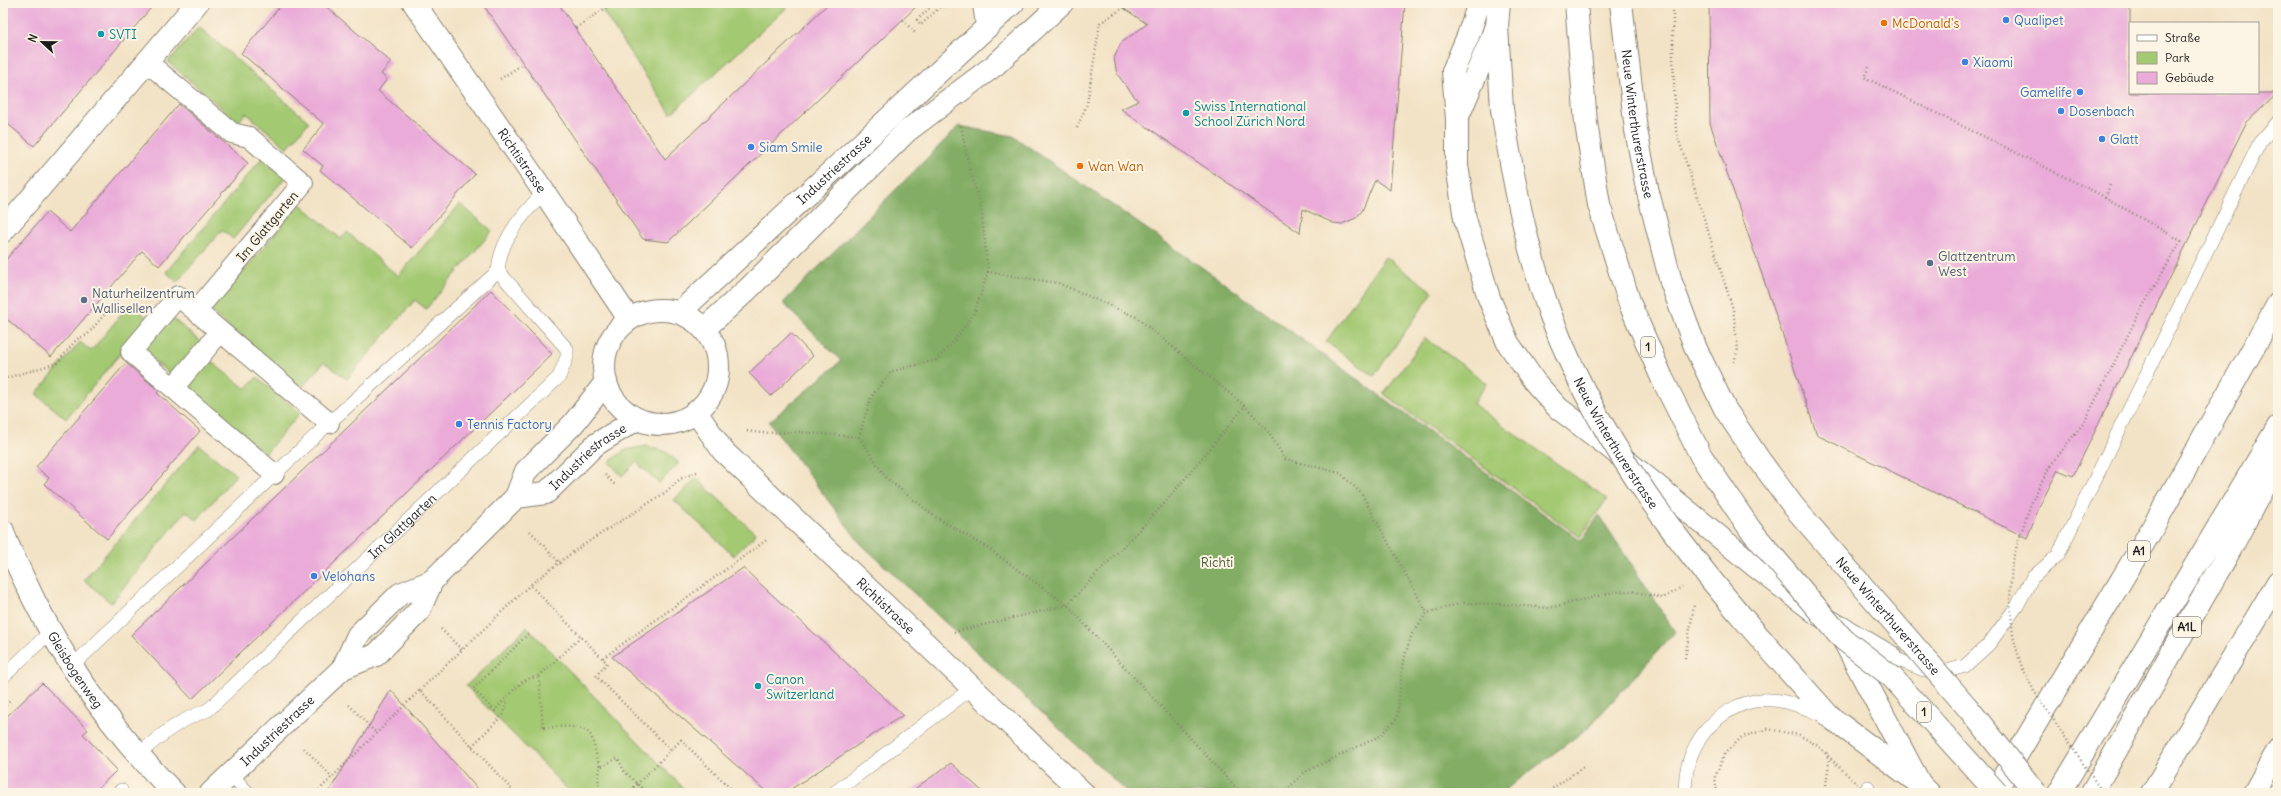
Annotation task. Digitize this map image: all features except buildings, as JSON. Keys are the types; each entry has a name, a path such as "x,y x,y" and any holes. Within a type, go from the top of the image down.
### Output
{"main road":[{"path":"3,231 197,3"},
{"name":"Richtistrasse","path":"414,3 629,319"},
{"path":"984,3 995,65"},
{"name":"Industriestrasse","path":"680,312 1013,3"},
{"name":"Industriestrasse","path":"704,329 747,290 907,132 995,65 1062,3"},
{"path":"1479,3 1468,36 1453,71 1457,119 1457,165 1465,219 1489,298 1508,343 1534,381 1558,408 1608,446 1755,566 1818,614 1891,657"},
{"name":"Neue Winterthurerstrasse","path":"1499,3 1497,26 1502,109 1517,199 1532,256 1551,316 1595,411 1622,460 1692,558 1830,718 1924,789"},
{"name":"Neue Winterthurerstrasse","path":"1576,3 1579,61 1586,123 1599,205 1630,304 1662,378 1701,456 1750,529 1843,639 1924,789"},
{"name":"Neue Winterthurerstrasse","path":"1621,3 1636,130 1647,188 1671,282 1696,349 1725,409 1794,507 1968,708 2036,793"},
{"path":"1457,119 1497,26"},
{"name":"A1","path":"1995,793 2141,548 2278,304"},
{"name":"Industriestrasse","path":"656,310 680,312 693,319 704,329 714,345 719,363 717,382 709,399 696,412 683,420 668,424 652,424 637,419 623,410 616,402 606,382 604,364 608,347 616,332 629,319 645,311 656,310"},
{"name":"Industriestrasse","path":"212,793 343,668 358,635 400,594 432,581 516,497 526,471 573,424 606,382"},
{"name":"Richtistrasse","path":"696,412 723,450 1083,793"},
{"name":"Industriestrasse","path":"516,497 546,493 595,445 637,419"},
{"path":"2059,793 2278,427"},
{"name":"A1L","path":"2092,793 2231,548 2278,459"},
{"name":"Gleisbogenweg","path":"3,531 35,603 72,666 110,722 174,793"},
{"path":"2152,793 2278,582"},
{"name":"Neue Winterthurerstrasse","path":"1843,639 1892,677 1995,793"},
{"path":"2254,793 2278,750"}],"street":[{"name":"Im Glattgarten","path":"147,62 232,133 249,137 303,183 196,311"},
{"path":"274,474 130,352 178,296 329,423"},
{"path":"173,388 220,332"}],"lane":[{"path":"1891,657 1929,672 1947,671 1965,666 1989,644 2003,626 2017,606 2032,578 2058,555 2260,142 2278,122"},
{"path":"72,666 329,423 498,271 503,244 527,210 544,192"},
{"name":"Im Glattgarten","path":"139,754 162,734 186,718 208,710 559,377 567,357 567,349 498,271"},
{"path":"3,677 51,631"},
{"path":"834,793 972,688"},
{"path":"1686,793 1685,781 1690,756 1699,738 1715,721 1732,709 1761,700 1784,701 1830,718"},
{"path":"231,774 248,793"}],"path":[{"path":"576,28 613,3"},
{"path":"935,3 917,20 921,24 940,7 957,6"},
{"path":"1077,128 1087,104 1100,23 1131,3"},
{"path":"1673,3 1673,58"},
{"path":"903,20 916,34"},
{"path":"494,82 523,64"},
{"path":"1869,67 1864,77 2105,197 2181,241 2140,313 2085,421 2050,466 2031,503 2012,561 2010,600 2014,636 2021,665 2034,691 2103,793"},
{"path":"859,437 871,397 892,371 936,360 952,344 975,311 988,272 981,206 968,163 956,94"},
{"path":"2105,197 2110,185"},
{"path":"988,272 1058,283 1136,317 1245,406 1267,430 1285,459 1340,473 1361,492 1427,613"},
{"path":"3,379 57,363 77,339 87,335 126,289 134,295"},
{"path":"924,642 967,628 1067,605 1163,505 1245,406"},
{"path":"747,431 761,433 799,432 859,437"},
{"path":"859,437 887,479 936,517 989,549 1067,605 1241,793"},
{"path":"316,793 530,584 560,564 577,549 666,492 680,479 697,472"},
{"path":"530,531 560,564"},
{"path":"603,658 768,538"},
{"path":"530,584 607,663 596,676 671,750"},
{"path":"1283,793 1305,772 1380,736 1397,718 1403,661 1412,634 1427,613 1462,603 1549,608 1614,592 1631,591 1663,598 1688,584"},
{"path":"1685,658 1695,603"},
{"path":"440,628 462,650"},
{"path":"528,634 473,689 494,711 499,704 507,700 524,680 539,676 581,636"},
{"path":"539,676 543,728 560,726 582,729 590,735 600,767 597,793"},
{"path":"420,690 515,793"},
{"path":"472,746 504,714 507,700"},
{"path":"349,705 376,733"},
{"path":"1717,793 1715,777 1725,753 1742,737 1768,729 1799,735 1818,746 1866,791"},
{"path":"628,793 681,740 734,793"},
{"path":"304,748 332,777"},
{"path":"600,767 618,758 624,771 647,793"},
{"path":"1546,793 1583,767"}],"green space":[{"path":"597,3 792,3 671,114"},
{"path":"199,27 309,122 287,148 246,113 238,122 168,62"},
{"name":"Richti","path":"959,126 1013,136 1217,278 1581,541 1599,515 1675,632 1589,727 1501,793 1128,793 860,543 769,422 841,361 783,303"},
{"path":"262,158 285,178 233,239 222,230 177,282 166,272"},
{"path":"300,204 341,239 347,232 398,276 460,204 492,231 426,309 415,300 347,379 324,362 302,388 210,311"},
{"path":"1385,257 1433,292 1374,376 1326,342"},
{"path":"130,304 149,319 66,419 36,394 80,342 91,351"},
{"path":"170,316 203,344 174,378 141,349"},
{"path":"1425,338 1487,383 1473,404 1607,499 1580,537 1384,394"},
{"path":"210,361 246,389 257,377 300,413 265,454 187,388"},
{"path":"199,445 236,475 197,520 186,511 111,603 84,580"},
{"path":"647,446 666,452 679,463 659,483 636,462 622,476 609,462 625,450"},
{"path":"696,478 756,534 734,556 674,500"},
{"path":"527,627 688,793 571,793 466,686"}],"place":[{"name":"Qualipet","path":"2006,20"},
{"name":"McDonald's","path":"1884,23"},
{"name":"SVTI","path":"101,34"},
{"name":"Xiaomi","path":"1965,62"},
{"name":"Gamelife","path":"2080,92"},
{"name":"Dosenbach","path":"2061,111"},
{"name":"Swiss International School Zürich Nord","path":"1186,113"},
{"name":"Glatt","path":"2102,139"},
{"name":"Siam Smile","path":"751,147"},
{"name":"Wan Wan","path":"1080,166"},
{"name":"Glattzentrum West","path":"1930,263"},
{"name":"Naturheilzentrum Wallisellen","path":"84,300"},
{"name":"Tennis Factory","path":"459,424"},
{"name":"Velohans","path":"314,576"},
{"name":"Canon Switzerland","path":"758,686"}]}
